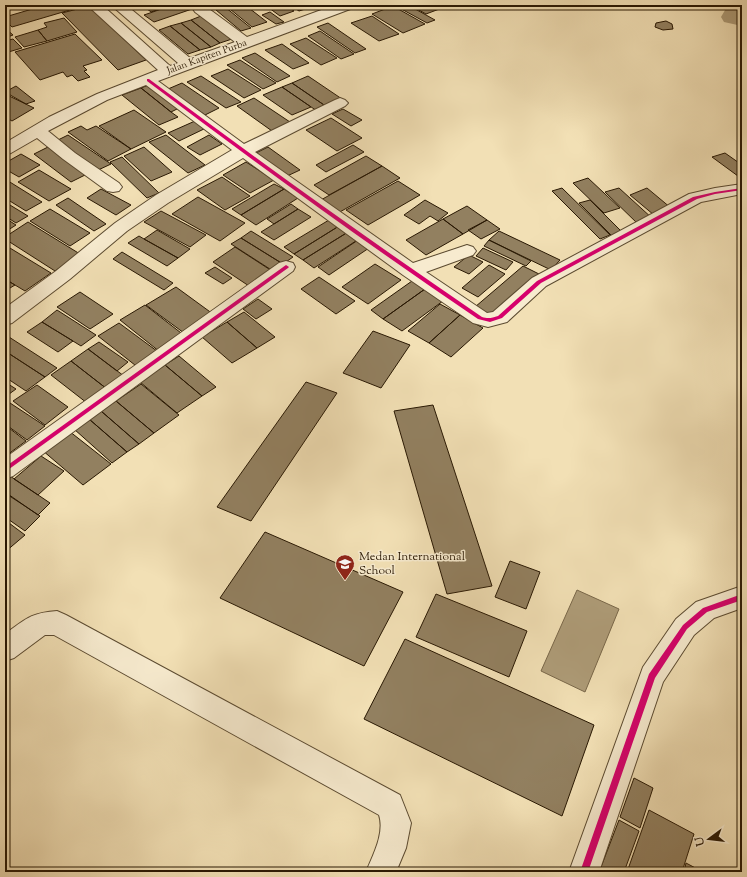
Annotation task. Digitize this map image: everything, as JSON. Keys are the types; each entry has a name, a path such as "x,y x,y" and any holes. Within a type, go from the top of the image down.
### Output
{"street":[{"path":"94,5 168,72"},
{"path":"118,5 188,64"},
{"name":"Jalan Kapiten Purba","path":"5,150 55,120 102,97 348,5"},
{"path":"200,9 246,43"},
{"path":"148,80 242,151 410,272 480,318 488,321 500,317 539,282 689,202 715,192 742,189"},
{"path":"5,318 63,275 121,227 162,198 242,151 340,102"},
{"path":"37,130 69,156 113,187"},
{"path":"410,272 467,251"},
{"path":"5,470 286,267"},
{"path":"584,872 652,676 685,627 705,610 742,597"},
{"path":"5,649 40,624 57,623 390,805 396,823 392,848 381,872"}],"shaded area":[{"path":"577,590 619,609 585,692 541,671"}],"building":[{"path":"46,5 78,5 80,7 12,27 5,20 5,17"},
{"path":"156,5 171,5 151,12 146,8"},
{"path":"173,5 191,5 195,8 154,22 144,15"},
{"path":"225,5 245,5 267,22 252,27"},
{"path":"265,5 285,5 294,11 280,16"},
{"path":"290,5 314,5 315,6 299,11"},
{"path":"394,5 408,5 435,20 427,23"},
{"path":"410,5 450,5 426,14"},
{"path":"89,6 146,60 118,70 62,13"},
{"path":"393,6 425,24 403,33 372,14"},
{"path":"225,7 251,28 241,31 216,10"},
{"path":"270,12 284,22 276,24 262,15"},
{"path":"201,16 232,39 220,43 191,20"},
{"path":"372,16 399,34 379,41 351,23"},
{"path":"64,18 77,32 47,41 38,30 47,27 44,23"},
{"path":"191,20 220,43 211,47 181,23"},
{"path":"666,21 672,24 673,29 663,30 655,27 656,23"},
{"path":"181,23 211,47 200,50 170,26"},
{"path":"328,23 366,49 355,53 317,27"},
{"path":"170,26 200,50 188,54 159,30"},
{"path":"5,28 13,35 5,38"},
{"path":"38,30 47,41 24,47 15,37"},
{"path":"320,31 354,54 341,59 308,36"},
{"path":"75,34 102,60 83,66 87,70 84,71 90,77 78,81 72,75 67,77 63,72 40,80 15,52"},
{"path":"306,38 337,58 321,65 290,44"},
{"path":"13,39 22,48 5,53 5,41"},
{"path":"282,44 309,63 293,69 265,50"},
{"path":"255,53 290,76 277,82 242,58"},
{"path":"240,60 276,83 263,89 227,65"},
{"path":"228,69 261,90 244,98 211,76"},
{"path":"201,76 241,102 226,108 187,82"},
{"path":"308,76 342,99 327,107 292,83"},
{"path":"182,83 219,108 205,115 168,89"},
{"path":"292,83 327,107 317,111 282,87"},
{"path":"151,84 181,107 171,112 141,88"},
{"path":"16,86 35,101 26,104 5,92"},
{"path":"282,87 311,107 292,115 263,95"},
{"path":"141,88 178,117 159,125 122,95"},
{"path":"5,94 34,108 12,121 5,117"},
{"path":"254,98 290,122 272,131 237,106"},
{"path":"343,109 362,120 351,126 332,114"},
{"path":"134,110 166,132 131,149 99,126"},
{"path":"331,118 362,138 337,151 306,130"},
{"path":"195,121 206,128 179,141 168,133"},
{"path":"81,126 87,130 96,126 131,149 108,161 68,132"},
{"path":"68,135 111,164 96,171 54,142"},
{"path":"166,135 205,165 188,173 149,142"},
{"path":"209,135 222,144 200,155 187,147"},
{"path":"52,145 89,173 71,182 34,154"},
{"path":"353,145 364,152 326,172 316,165"},
{"path":"144,147 172,172 151,181 124,156"},
{"path":"268,147 300,170 285,177 254,154"},
{"path":"725,153 742,165 742,179 712,157"},
{"path":"21,154 40,165 19,177 5,169 5,163"},
{"path":"366,156 382,166 329,195 314,185"},
{"path":"122,157 159,193 147,198 110,162"},
{"path":"246,162 274,180 250,193 223,175"},
{"path":"382,166 400,178 338,213 319,201"},
{"path":"39,170 71,189 49,201 18,182"},
{"path":"222,177 250,196 225,210 197,190"},
{"path":"588,178 620,208 604,213 573,183"},
{"path":"5,179 42,202 26,211 5,198"},
{"path":"398,181 420,195 368,225 346,210"},
{"path":"274,184 284,189 241,215 232,209"},
{"path":"562,188 610,235 600,239 552,191"},
{"path":"619,188 653,219 638,224 605,192"},
{"path":"647,188 671,208 654,215 630,195"},
{"path":"101,189 131,205 116,215 87,198"},
{"path":"284,189 298,198 256,225 241,215"},
{"path":"198,197 245,223 220,241 172,214"},
{"path":"68,198 106,224 94,231 56,205"},
{"path":"425,200 448,213 438,221 430,216 419,224 404,215"},
{"path":"590,200 623,233 612,236 579,203"},
{"path":"5,202 28,216 16,223 5,216"},
{"path":"291,204 298,209 274,224 267,219"},
{"path":"467,206 487,220 463,234 443,219"},
{"path":"50,209 90,233 70,246 30,221"},
{"path":"298,209 311,217 274,240 261,232"},
{"path":"161,211 206,235 190,247 144,222"},
{"path":"5,218 16,225 5,232"},
{"path":"443,219 463,234 426,255 406,240"},
{"path":"329,220 339,226 294,254 284,247"},
{"path":"487,220 500,229 481,239 468,230"},
{"path":"28,222 80,254 55,271 5,239 5,237"},
{"path":"339,226 348,232 303,260 294,254"},
{"path":"157,230 190,249 178,258 144,239"},
{"path":"251,231 293,257 283,264 241,238"},
{"path":"499,231 560,260 551,270 489,240"},
{"path":"348,232 359,239 314,268 303,260"},
{"path":"139,236 178,258 167,266 128,243"},
{"path":"241,238 283,264 273,271 231,244"},
{"path":"358,240 369,248 329,275 318,267"},
{"path":"489,240 531,261 526,266 484,246"},
{"path":"5,245 51,273 25,291 5,279"},
{"path":"235,247 272,271 249,286 213,262"},
{"path":"483,248 513,262 506,270 476,256"},
{"path":"122,252 173,283 164,290 113,259"},
{"path":"469,255 483,262 469,274 454,267"},
{"path":"375,264 401,280 368,304 342,287"},
{"path":"489,265 505,274 478,297 462,288"},
{"path":"523,266 541,275 493,317 475,307"},
{"path":"215,267 232,278 223,284 205,273"},
{"path":"319,277 355,301 336,314 301,289"},
{"path":"5,279 15,285 5,291"},
{"path":"412,281 425,289 383,319 371,310"},
{"path":"176,287 213,314 184,333 146,305"},
{"path":"425,289 443,301 402,331 383,319"},
{"path":"80,292 113,314 90,329 57,307"},
{"path":"258,299 272,309 256,319 243,309"},
{"path":"440,304 460,315 429,343 408,331"},
{"path":"145,305 185,336 160,352 120,320"},
{"path":"57,310 96,335 81,346 42,322"},
{"path":"244,312 275,337 257,348 227,322"},
{"path":"460,315 483,328 451,357 429,343"},
{"path":"42,322 73,341 58,352 27,332"},
{"path":"227,322 257,348 232,363 202,337"},
{"path":"119,323 161,354 140,369 98,336"},
{"path":"373,331 410,345 381,388 343,373"},
{"path":"9,337 57,368 45,377 5,351 5,340"},
{"path":"99,342 128,362 117,371 88,349"},
{"path":"88,349 124,376 107,389 71,361"},
{"path":"5,351 45,377 26,391 5,377"},
{"path":"179,356 216,387 202,396 165,365"},
{"path":"71,361 107,389 87,403 51,375"},
{"path":"165,365 202,396 177,413 140,382"},
{"path":"5,382 16,389 5,397"},
{"path":"306,382 337,393 251,521 217,507"},
{"path":"141,384 179,415 154,433 116,401"},
{"path":"37,385 68,407 45,425 13,401"},
{"path":"7,401 45,426 27,440 5,424 5,402"},
{"path":"116,401 154,433 139,444 101,411"},
{"path":"433,405 492,586 447,594 394,411"},
{"path":"101,411 139,444 127,452 89,419"},
{"path":"89,419 127,452 112,463 74,429"},
{"path":"5,425 26,441 7,455 5,454"},
{"path":"69,431 111,464 83,485 42,450"},
{"path":"41,456 64,471 38,495 14,479"},
{"path":"7,474 50,503 38,515 5,492 5,476"},
{"path":"5,493 40,516 25,531 5,517"},
{"path":"5,520 25,535 5,552"},
{"path":"265,532 403,592 364,666 220,598"},
{"path":"510,561 540,572 526,609 495,597"},
{"path":"436,594 527,631 509,677 416,637"},
{"path":"405,639 594,725 562,816 364,719"},
{"path":"634,778 653,788 640,828 620,817"},
{"path":"649,810 694,834 682,872 627,872"},
{"path":"619,820 639,831 624,872 609,872 601,867"},
{"path":"686,863 703,872 684,872"}],"waterway":[{"path":"740,5 733,17 742,19"}],"cycle path":[{"path":"148,80 354,231 485,320 492,320 500,317 539,282 695,198 742,189"},
{"path":"5,470 286,267"},
{"path":"584,872 652,676 685,627 705,610 742,597"}],"place":[{"name":"Medan International School","path":"345,581"}]}
